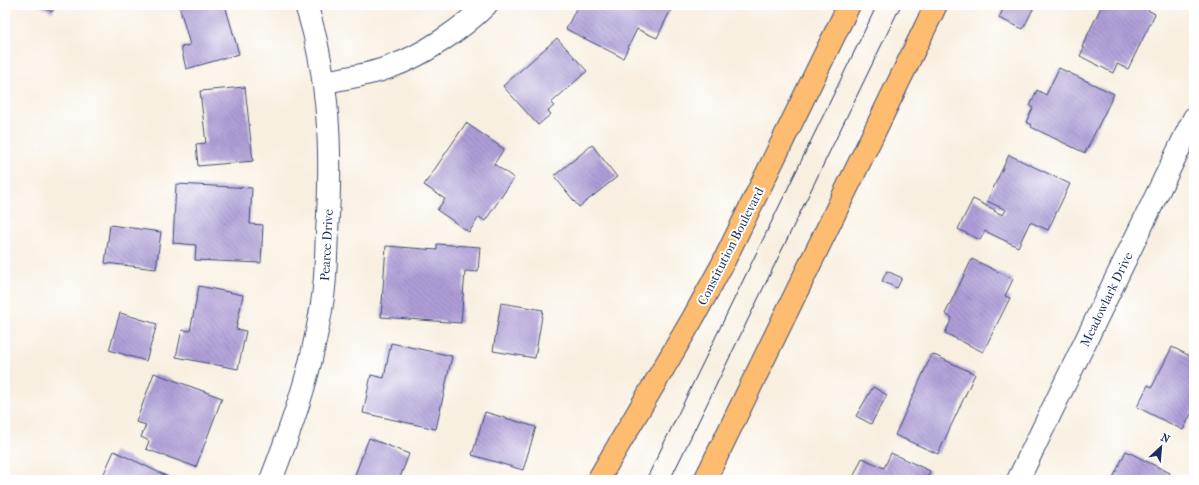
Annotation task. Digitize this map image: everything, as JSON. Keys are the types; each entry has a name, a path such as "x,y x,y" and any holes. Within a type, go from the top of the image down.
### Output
{"main road":[{"name":"Constitution Boulevard","path":"598,480 693,318 722,265 849,5"},
{"path":"705,480 936,5"}],"street":[{"name":"Pearce Drive","path":"270,480 288,437 311,360 324,289 330,148 324,82 311,21 306,5"},
{"path":"324,82 392,67 415,56 447,37 486,5"},
{"name":"Meadowlark Drive","path":"1018,480 1194,118"}],"building":[{"path":"39,5 56,5 52,12"},
{"path":"179,5 225,5 239,54 186,69 181,47 190,45"},
{"path":"578,5 673,5 657,38 637,29 623,58 566,29"},
{"path":"1005,5 1035,5 1023,29 999,18"},
{"path":"1102,5 1150,5 1148,10 1155,14 1128,69 1117,64 1113,73 1080,56 1084,48 1082,47"},
{"path":"557,38 587,71 551,103 554,106 548,111 551,114 538,125 503,86"},
{"path":"1059,68 1114,94 1085,153 1031,127 1032,125 1026,122 1033,108 1030,106 1037,90 1046,95"},
{"path":"245,87 253,161 198,166 196,144 206,143 200,91"},
{"path":"466,123 504,149 494,164 514,178 485,221 479,217 469,232 437,210 445,199 424,185"},
{"path":"592,145 617,177 579,207 554,176"},
{"path":"1009,155 1070,184 1048,230 1030,222 1018,247 985,231 980,240 958,229 973,199 1003,215 1006,210 987,201"},
{"path":"176,184 252,188 250,224 263,225 261,263 195,260 196,245 173,243"},
{"path":"110,225 161,232 156,269 105,263"},
{"path":"437,244 480,247 478,272 465,271 461,323 381,317 386,246 437,250"},
{"path":"972,259 1013,279 1005,296 1010,298 983,352 945,333 952,318 945,314"},
{"path":"887,271 902,278 897,288 882,281"},
{"path":"199,286 243,295 236,329 246,331 238,369 176,357 182,330 190,331"},
{"path":"501,303 543,310 535,358 493,351"},
{"path":"120,313 157,324 146,361 109,350"},
{"path":"391,343 452,356 436,429 363,413 371,375 384,378"},
{"path":"1172,347 1194,358 1194,411 1193,410 1183,430 1137,407 1148,385 1152,387"},
{"path":"932,354 975,374 938,454 895,435"},
{"path":"154,373 222,398 196,467 146,449 149,441 141,437 146,425 136,422"},
{"path":"873,387 887,395 871,424 856,416"},
{"path":"485,412 536,427 523,470 472,455"},
{"path":"369,438 409,454 399,480 353,480"},
{"path":"114,451 175,480 101,480"},
{"path":"1126,451 1170,473 1166,480 1112,480"},
{"path":"891,453 930,471 926,480 852,480 862,458 884,468"}],"tram line":[{"path":"646,480 877,5"},
{"path":"670,480 901,5"}]}
